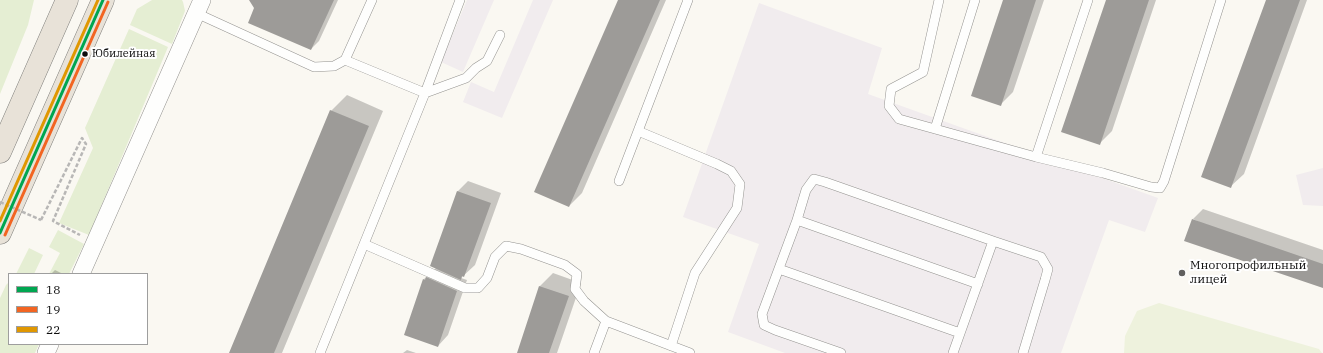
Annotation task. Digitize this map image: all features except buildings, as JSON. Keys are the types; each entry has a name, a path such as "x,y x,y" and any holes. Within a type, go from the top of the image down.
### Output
{"highway":[{"path":"0,152 67,0"},
{"path":"0,233 103,0"}],"street":[{"path":"81,273 199,7"}],"lane":[{"path":"199,7 314,67 334,66 345,60 372,0"},
{"path":"320,353 425,93 460,0"},
{"path":"619,181 688,0"},
{"path":"939,0 923,72 891,89 889,106 899,119 1036,157 1103,173 1151,187 1160,188 1164,181 1221,0"},
{"path":"935,129 975,0"},
{"path":"1036,157 1088,0"},
{"path":"345,60 425,93 466,78 476,68 487,61 500,35"},
{"path":"638,131 718,164 731,172 740,184 737,208 695,273 671,346"},
{"path":"841,353 764,325 762,314 797,220 806,190 814,179 1041,257 1048,269 1023,353"},
{"path":"797,220 978,284"},
{"path":"953,353 993,241"},
{"path":"364,244 464,288 478,288 487,278 495,257 506,246 521,249 565,265 576,274 575,289 584,301 606,321 687,353"},
{"path":"779,269 960,333"},
{"path":"594,353 606,321"}],"path":[{"path":"0,202 41,220 82,138 86,144 52,221 95,242"}],"shaded area":[{"path":"467,0 494,0 463,72 441,62"},
{"path":"533,0 553,0 502,118 463,102 471,82 494,92"},
{"path":"759,3 882,48 868,94 1158,198 1145,232 1109,220 1061,353 785,353 728,332 759,244 683,217"},
{"path":"1323,168 1323,206 1303,205 1296,175"}],"green space":[{"path":"0,0 34,0 28,25 0,94"},
{"path":"152,0 182,0 183,2 185,11 172,44 130,25 137,9"},
{"path":"129,29 168,47 89,235 59,223 93,148 85,128"},
{"path":"58,230 84,244 70,273 50,273 60,253 49,247"},
{"path":"29,248 43,255 34,273 16,273"},
{"path":"8,283 8,345 39,345 35,353 0,353 0,298"},
{"path":"1159,303 1319,349 1322,353 1124,353 1125,336 1137,311"}],"transit line":[{"name":"22","path":"0,221 98,0"},
{"name":"18","path":"0,233 103,0"},
{"name":"19","path":"5,235 108,2"}],"place":[{"name":"Юбилейная","path":"85,54"},
{"name":"Многопрофильный лицей","path":"1182,273"}]}
